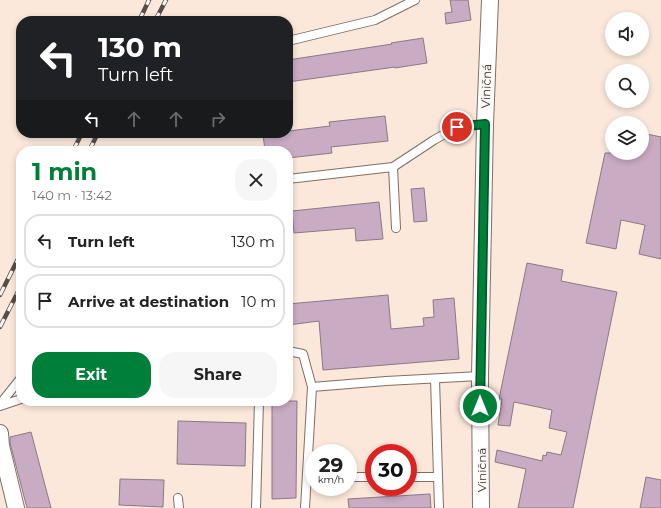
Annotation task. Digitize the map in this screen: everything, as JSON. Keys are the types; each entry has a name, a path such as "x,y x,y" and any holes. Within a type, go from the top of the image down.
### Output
{"street":[{"name":"Viničná","path":"481,508 480,376 485,124 490,0"},
{"path":"0,433 1,446 16,508"}],"lane":[{"path":"293,40 375,20 415,0"},
{"path":"293,178 393,167 457,127 485,124"},
{"path":"393,167 396,228"},
{"path":"293,352 303,354 312,387 311,444"},
{"path":"312,387 480,376"},
{"path":"435,379 439,508"},
{"path":"0,405 16,384"},
{"path":"0,405 16,400"},
{"path":"256,508 259,406"},
{"path":"417,477 438,477"},
{"path":"305,508 307,496"},
{"path":"178,498 179,508"}],"building":[{"path":"450,0 468,0 471,20 446,24 445,13 452,12"},
{"path":"423,38 427,63 293,81 293,59 392,44 391,43"},
{"path":"385,116 388,141 331,147 332,153 293,157 293,146 264,146 263,138 293,138 293,130 330,126 329,122"},
{"path":"649,134 661,137 661,259 639,254 645,225 621,220 616,249 586,243 605,153 605,160 649,160"},
{"path":"424,188 427,221 414,222 411,189"},
{"path":"379,202 383,239 356,241 355,228 294,233 293,211"},
{"path":"527,263 563,270 561,281 617,292 573,508 518,508 526,469 495,462 497,450 542,461 543,455 546,456 547,452 561,455 567,432 549,428 552,410 514,402 510,426 498,425 502,399 499,399"},
{"path":"388,295 391,329 424,326 423,318 434,317 433,300 454,298 459,359 323,370 319,321 293,324 293,304"},
{"path":"293,401 297,401 296,498 272,499 272,406 293,406"},
{"path":"178,421 246,423 245,466 177,464"},
{"path":"31,432 51,508 27,508 10,443 10,437"},
{"path":"646,477 661,480 661,508 640,508"},
{"path":"120,479 164,480 163,507 119,505"},
{"path":"430,494 431,508 349,508 348,499 417,496"}],"railway":[{"path":"141,16 149,0"},
{"path":"158,16 166,0"},
{"path":"76,146 80,138"},
{"path":"92,146 96,138"},
{"path":"0,295 16,263"},
{"path":"0,327 16,296"}],"route":[{"path":"457,127 485,124 480,406"}]}
